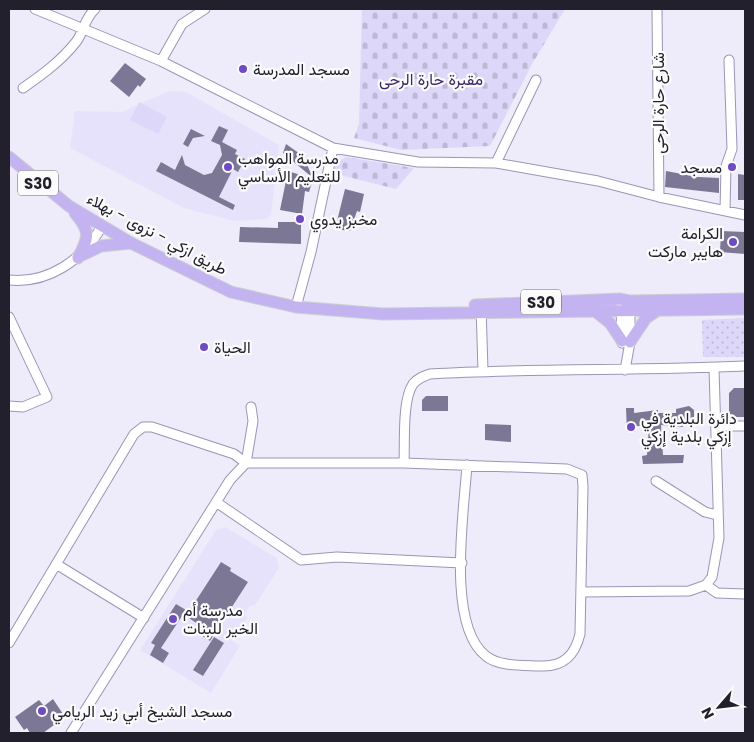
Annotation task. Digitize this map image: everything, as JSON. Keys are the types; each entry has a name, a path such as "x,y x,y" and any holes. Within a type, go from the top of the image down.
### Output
{"main road":[{"name":"طريق ازكي - نزوى - بهلاء","path":"9,157 69,206 131,243 231,292 296,307 336,311 625,305 745,299"},
{"path":"69,206 82,221 88,232 87,240 78,258"},
{"path":"78,258 101,246 131,243"},
{"name":"طريق ازكي - نزوى - بهلاء","path":"481,308 595,311 625,305 658,310 745,309"},
{"path":"595,311 626,342 646,318 658,310"}],"street":[{"path":"35,9 161,61 332,148 418,162 496,163 598,182 658,197 745,214"},
{"path":"23,88 51,68 77,40 87,16 95,9"},
{"path":"161,61 182,24 205,9"},
{"name":"شارع حارة الرحى","path":"657,9 658,197"},
{"path":"725,211 726,166 732,149 729,60"},
{"path":"496,163 536,80"},
{"path":"296,307 311,252 332,148"},
{"path":"9,280 27,281 55,272 78,258 102,226"},
{"path":"625,305 625,370"},
{"path":"481,308 483,371"},
{"path":"9,317 47,398 23,407 9,406"},
{"path":"404,463 408,402 414,383 421,377 430,374 483,371 625,370 745,366"},
{"path":"581,592 689,591 706,584 712,577 719,538 714,368"},
{"path":"71,733 230,480 246,463 253,421 251,407"},
{"path":"716,426 745,426"},
{"path":"9,643 134,434 143,427 152,427 234,454 246,463 404,463 567,468 582,475 580,634 572,655 563,663 549,666 500,662 486,657 476,645 468,630 461,598 467,465"},
{"path":"656,481 705,512 717,515"},
{"path":"216,502 301,560 337,558 462,563"},
{"path":"56,564 144,618"},
{"path":"706,584 717,593 745,594"}],"shaded area":[{"path":"169,91 186,92 279,145 271,215 266,219 235,221 184,208 70,148 75,111 122,112"},
{"path":"225,527 277,558 279,568 255,605 250,606 245,613 247,618 232,641 240,646 211,693 140,650 216,530"}],"green space":[{"name":"مقبرة حارة الرحى","path":"362,9 565,9 531,66 490,146 401,150 354,138 359,124"},
{"path":"139,102 167,117 158,134 130,120"},
{"path":"346,157 414,168 396,189 332,173 336,163"},
{"path":"745,318 745,357 703,357 702,320"}],"building":[{"path":"125,63 146,79 140,87 138,85 129,97 110,81"},
{"name":"مدرسة المواهب للتعليم الأساسي","path":"219,126 228,130 222,142 237,150 235,154 245,159 238,172 233,169 219,197 235,205 233,210 156,171 161,162 175,170 182,155 185,165 204,175 212,173 222,155 220,145 211,141"},
{"path":"191,129 205,136 193,138 188,147 183,144"},
{"path":"286,144 303,156 313,178 283,153"},
{"path":"288,171 313,179 309,192 305,191 302,214 280,210"},
{"path":"666,171 698,177 719,178 719,193 665,187"},
{"path":"738,174 745,175 745,200 738,200"},
{"path":"345,189 364,194 360,212 357,211 350,231 335,229"},
{"path":"278,222 301,222 301,244 239,242 240,227 278,228"},
{"name":"الكرامة هايبر ماركت","path":"721,231 745,232 745,254 720,252"},
{"path":"734,388 745,388 745,417 734,417 729,413 729,393"},
{"path":"426,396 448,396 448,411 422,411 422,400"},
{"name":"دائرة البلدية في إزكي بلدية إزكي","path":"689,406 694,410 694,423 683,423 683,427 661,425 663,455 684,455 683,463 643,464 642,456 647,455 649,426 635,426 635,432 627,432 626,408 634,408 634,413 658,410 658,413 676,413 676,409"},
{"path":"485,424 511,425 511,442 485,440"},
{"path":"221,562 231,568 230,571 248,582 210,641 201,635 205,629 186,616"},
{"path":"176,604 186,610 161,648 169,653 163,663 150,655 155,645 151,643"},
{"path":"214,637 224,643 203,676 193,670"},
{"name":"مسجد الشيخ أبي زيد الريامي","path":"53,699 65,717 43,733 30,733 27,728 24,730 15,717 39,700 44,706"}],"place":[{"name":"مسجد المدرسة","path":"243,69"},
{"name":"مدرسة المواهب للتعليم الأساسي","path":"228,167"},
{"name":"مسجد","path":"732,167"},
{"name":"مخبز يدوي","path":"300,219"},
{"name":"الكرامة هايبر ماركت","path":"733,242"},
{"name":"الحياة","path":"204,347"},
{"name":"دائرة البلدية في إزكي بلدية إزكي","path":"631,427"},
{"name":"مدرسة أم الخير للبنات","path":"173,619"},
{"name":"مسجد الشيخ أبي زيد الريامي","path":"42,711"}]}
